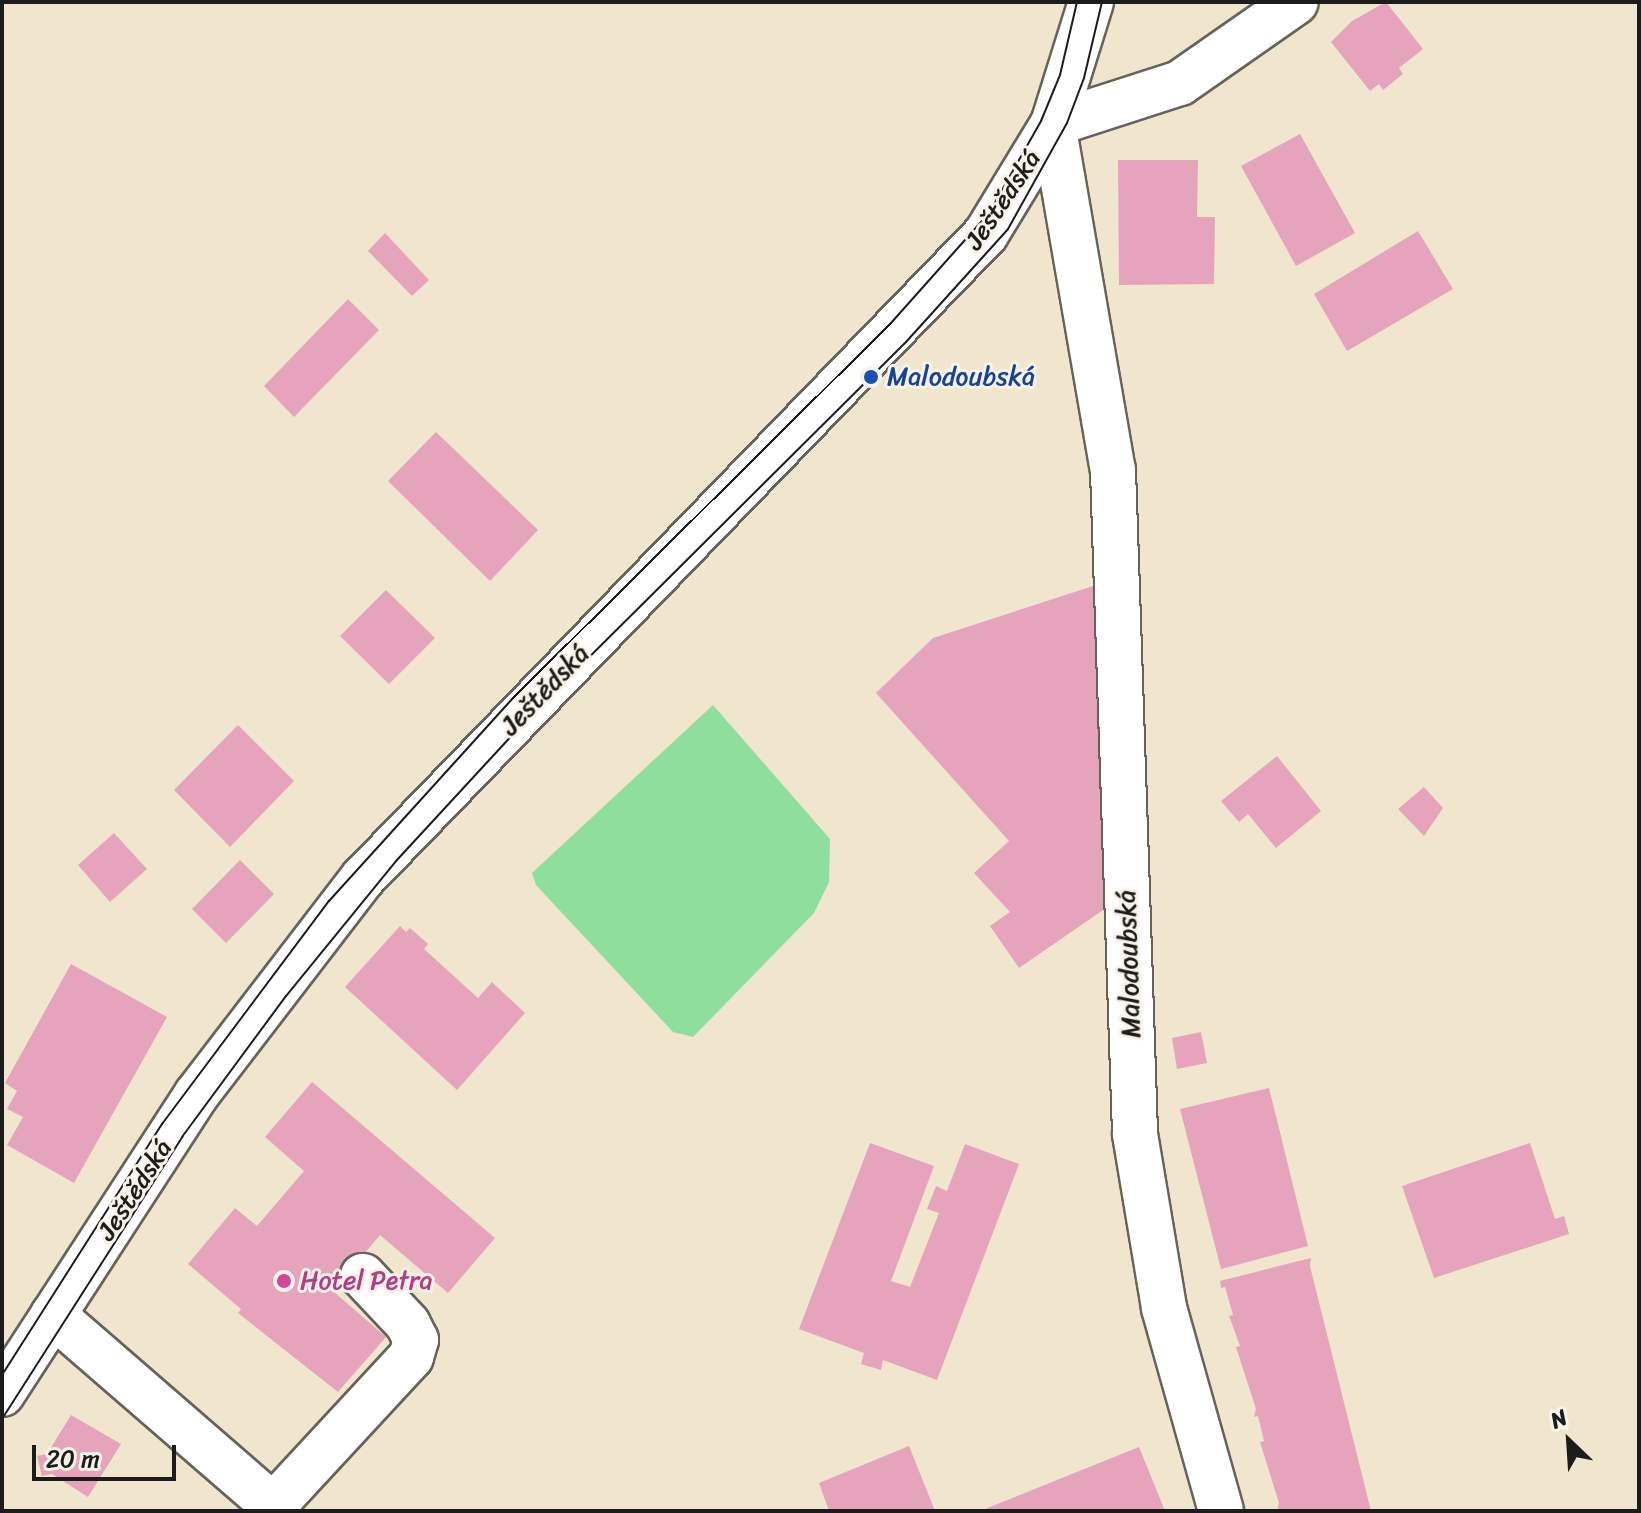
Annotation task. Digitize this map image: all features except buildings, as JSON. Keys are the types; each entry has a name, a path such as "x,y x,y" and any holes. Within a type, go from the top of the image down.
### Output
{"street":[{"name":"Ještědská","path":"2,1394 197,1094 363,878 986,234 1053,124 1091,2"},
{"path":"1053,124 1180,83 1296,2"},
{"name":"Malodoubská","path":"1053,124 1113,470 1135,1134 1164,1308 1221,1511"},
{"path":"53,1315 276,1508 411,1357 416,1340 408,1324 363,1276"}],"green space":[{"path":"713,705 830,839 829,882 814,913 693,1037 673,1032 536,885 532,873"}],"tram line":[{"path":"2,1375 162,1124 329,901 512,699 891,323 989,213 1041,121 1060,75 1077,2"},
{"path":"2,1419 182,1137 286,996 396,861 530,716 906,342 1008,229 1067,123 1084,78 1102,2"}],"place":[{"name":"Malodoubská","path":"871,377"},
{"name":"Hotel Petra","path":"284,1281"}]}
